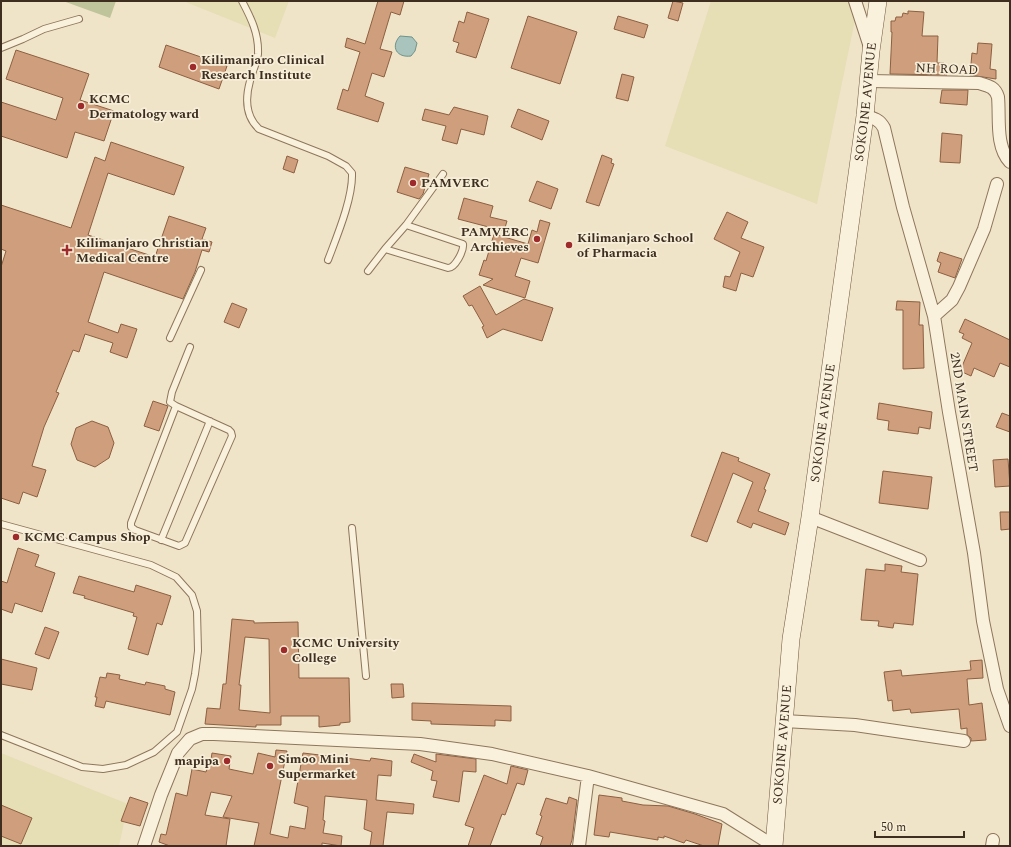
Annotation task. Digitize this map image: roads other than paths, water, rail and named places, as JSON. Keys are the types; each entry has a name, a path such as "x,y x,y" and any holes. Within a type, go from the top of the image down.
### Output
{"street":[{"path":"855,1 871,51"},
{"name":"SOKOINE AVENUE","path":"774,846 791,639 810,517 865,116 871,51 878,1"},
{"name":"NH ROAD","path":"869,81 979,83 991,86 996,90 998,97 1000,137 1005,156 1010,162"},
{"name":"2ND MAIN STREET","path":"865,116 879,121 884,128 903,207 934,316 974,553 983,621 997,689 1010,726"},
{"path":"934,316 952,300 959,287 984,229 997,184"},
{"path":"810,517 920,560"},
{"path":"784,721 855,725 964,741"},
{"path":"144,846 161,795 178,753 190,739 202,734 214,734 420,744 492,754 588,776 723,814 774,846"},
{"path":"579,846 588,776"}],"lane":[{"path":"242,1 254,24 257,41 258,54 246,99 247,108 254,124 259,129 328,156 346,166 352,173 352,184 339,230 328,260"},
{"path":"1,48 44,28 79,19"},
{"path":"368,271 406,225 443,174"},
{"path":"385,249 448,268 454,266 464,248 463,244 406,225"},
{"path":"170,338 201,270"},
{"path":"176,406 131,523 131,527 135,530 179,546 185,544 232,436 229,430 170,402 172,392 190,347"},
{"path":"161,540 210,421"},
{"path":"1,524 151,565 176,577 192,595 197,611 198,651 192,689 177,732 154,752 126,765 103,769 82,766 1,735"},
{"path":"352,528 366,676"}],"water":[{"path":"400,36 412,37 417,43 415,51 411,56 402,55 396,51 395,48 397,40"}],"place":[{"name":"Kilimanjaro Clinical Research Institute","path":"193,67"},
{"name":"KCMC Dermatology ward","path":"81,106"},
{"name":"PAMVERC","path":"413,183"},
{"name":"PAMVERC Archieves","path":"537,239"},
{"name":"Kilimanjaro School of Pharmacia","path":"569,245"},
{"name":"Kilimanjaro Christian Medical Centre","path":"67,250"},
{"name":"KCMC Campus Shop","path":"16,537"},
{"name":"KCMC University College","path":"284,650"},
{"name":"mapipa","path":"227,761"},
{"name":"Simoo Mini Supermarket","path":"270,766"}]}
